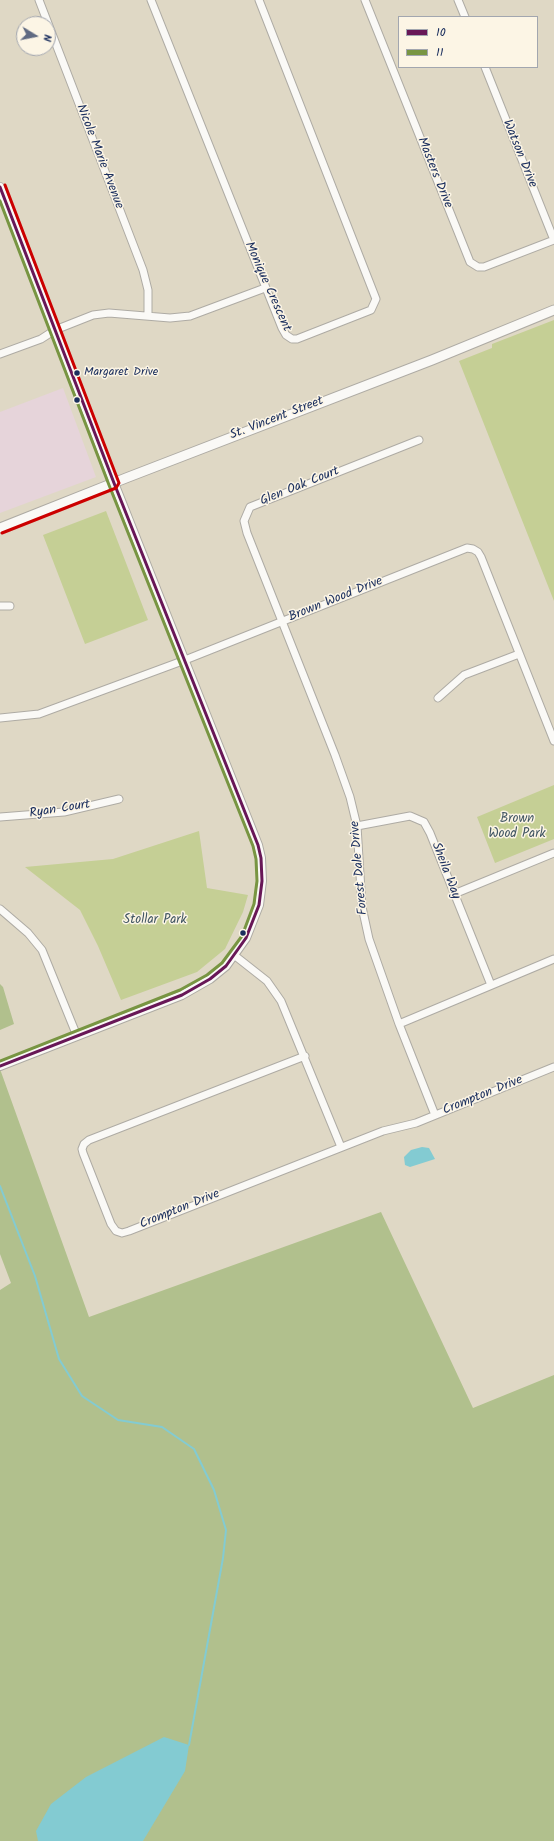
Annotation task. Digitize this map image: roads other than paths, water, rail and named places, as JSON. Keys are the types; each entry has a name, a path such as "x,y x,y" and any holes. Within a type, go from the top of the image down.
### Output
{"main road":[{"name":"St. Vincent Street","path":"0,528 432,360 554,310"}],"street":[{"name":"Nicole Marie Avenue","path":"39,0 144,275 148,290 148,316"},
{"name":"Monique Crescent","path":"150,0 265,288 282,328 286,335 292,339 303,337 371,310 376,299 259,0"},
{"name":"Masters Drive","path":"365,0 470,262 478,267 484,267 554,240"},
{"path":"458,0 465,16"},
{"name":"Watson Drive","path":"485,68 554,240"},
{"path":"0,187 114,483 258,845 261,858 262,881 257,911 246,938 234,956 220,971 191,990 0,1066"},
{"path":"0,354 41,339 55,330 99,314 114,313 170,318 190,316 265,288"},
{"name":"Glen Oak Court","path":"282,621 247,533 244,521 250,507 419,440"},
{"name":"Brown Wood Drive","path":"0,718 39,714 185,660 466,548 473,548 481,557 554,741"},
{"path":"0,606 10,606"},
{"name":"Forest Dale Drive","path":"282,621 345,780 358,826 362,907 373,954 435,1115"},
{"path":"438,698 464,676 519,654"},
{"name":"Ryan Court","path":"0,817 64,812 119,799"},
{"name":"Sheila Way","path":"358,826 410,816 424,822 430,833 490,985"},
{"path":"454,894 554,853"},
{"path":"0,909 28,933 42,950 77,1036"},
{"path":"234,956 274,990 285,1008 341,1147"},
{"path":"399,1024 554,959"},
{"name":"Crompton Drive","path":"305,1056 89,1140 84,1144 82,1149 85,1160 111,1224 116,1231 122,1232 383,1131 416,1124 554,1067"}],"water":[{"path":"422,1147 429,1148 435,1159 410,1167 405,1165 404,1157 411,1150"},
{"path":"164,1737 189,1745 185,1771 143,1841 38,1841 36,1831 51,1804 86,1777"}],"waterway":[{"path":"0,1186 35,1276 59,1359 82,1396 118,1420 162,1427 194,1449 214,1490 226,1530 223,1558 189,1745"}],"place":[{"name":"Margaret Drive","path":"77,373"}],"park label":[{"name":"Brown Wood Park","path":"517,828"},
{"name":"Stollar Park","path":"155,921"}]}
